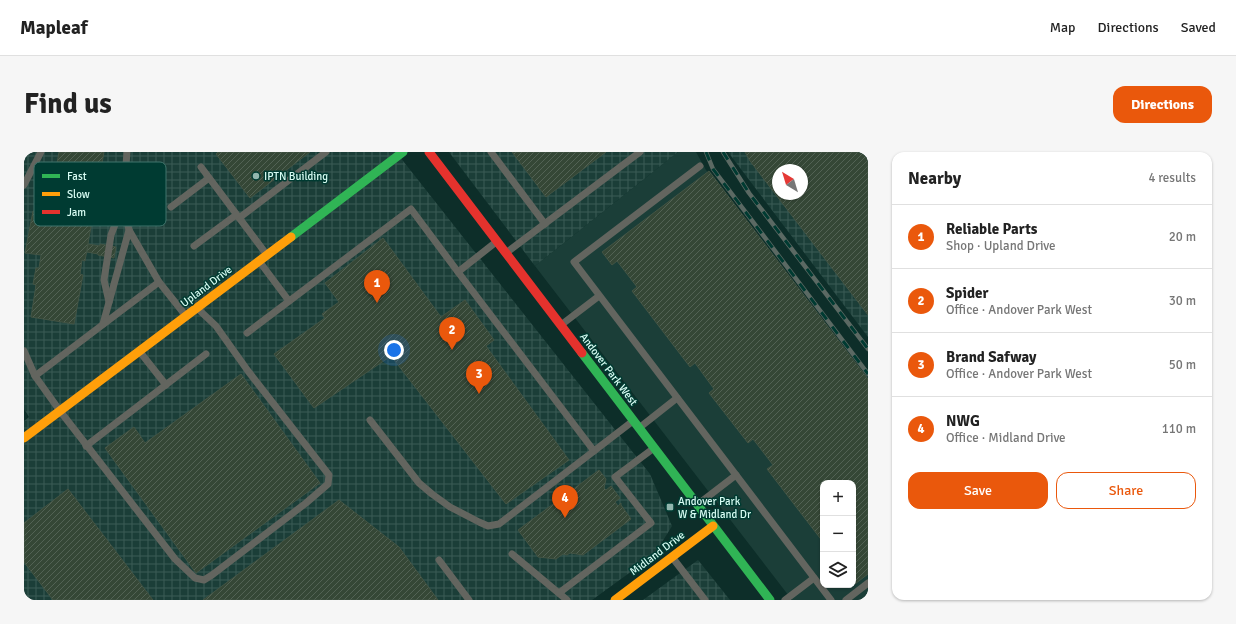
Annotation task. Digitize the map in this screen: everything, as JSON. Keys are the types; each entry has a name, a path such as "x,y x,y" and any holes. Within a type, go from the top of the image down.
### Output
{"street":[{"name":"Upland Drive","path":"24,438 403,152"},
{"name":"Andover Park West","path":"429,152 770,600"},
{"name":"Midland Drive","path":"615,600 713,526"}],"lane":[{"path":"36,162 41,152"},
{"path":"126,162 127,152"},
{"path":"194,246 326,152"},
{"path":"491,152 545,224"},
{"path":"506,254 640,152"},
{"path":"24,185 34,166"},
{"path":"700,166 574,262 831,600"},
{"path":"201,167 267,255"},
{"path":"171,207 209,178"},
{"path":"247,333 411,209 594,451"},
{"path":"108,302 104,280 111,235 114,226"},
{"path":"128,226 159,282 186,316"},
{"path":"103,324 129,230"},
{"path":"458,272 497,242"},
{"path":"259,261 289,301"},
{"path":"35,376 159,282"},
{"path":"561,326 599,296"},
{"path":"24,351 35,376 86,446 175,559 195,578 204,580 306,503 328,484 329,475 248,371 216,326 197,308"},
{"path":"140,351 166,385"},
{"path":"86,446 206,354"},
{"path":"370,420 419,483 450,507 488,526 499,524 594,451 677,398"},
{"path":"559,593 650,523 615,477 654,448"},
{"path":"697,505 736,475"},
{"path":"512,554 567,600"},
{"path":"672,557 705,600"},
{"path":"439,560 470,600"},
{"path":"785,600 814,578"},
{"path":"846,600 868,583"}],"shaded area":[{"path":"24,152 396,152 650,474 672,526 654,555 592,600 24,600 24,421 29,417 24,409"},
{"path":"449,152 678,152 535,266"},
{"path":"678,152 696,152 706,170 861,373 868,369 868,600 792,600 535,266"},
{"path":"728,152 868,152 868,337"},
{"path":"698,560 730,600 643,600"}],"building":[{"path":"59,152 104,152 102,162 57,162"},
{"name":"IPTN Building","path":"218,152 310,152 250,198 216,154"},
{"path":"512,152 606,152 546,197"},
{"path":"745,152 863,152 868,159 868,315 780,200 808,200 808,164 772,164 772,190"},
{"path":"709,171 868,379 868,574 856,583 856,480 820,480 820,538 767,469 773,465 753,439 748,443 709,393 714,389 695,363 690,367 632,291 637,287 617,261 612,265 602,252"},
{"path":"33,211 34,226 91,226 85,261 82,260 80,274 83,275 74,324 31,317 36,285 33,284 36,268 39,268 41,255 25,253"},
{"path":"383,238 441,317 465,300 494,340 486,346 569,460 506,504 391,356 314,408 274,354 325,318 322,314 339,302 325,283"},
{"path":"88,244 100,246 100,244 116,247 114,258 87,252"},
{"path":"241,374 320,483 196,573 105,448 134,427 145,443"},
{"path":"599,470 606,479 604,488 606,490 611,486 620,498 615,502 618,506 621,503 631,519 583,555 570,553 567,555 563,554 556,559 538,557 518,530"},
{"path":"68,489 153,600 53,600 24,562 24,523"},
{"path":"339,500 399,547 438,600 203,600"}],"railway":[{"path":"706,152 713,169 868,374"},
{"path":"723,152 749,193 868,349"}],"traffic: fast":[{"path":"291,237 403,152"},
{"path":"582,353 770,600"}],"traffic: slow":[{"path":"24,438 291,237"},
{"path":"615,600 713,526"}],"traffic: jam":[{"path":"429,152 582,353"}],"place":[{"name":"IPTN Building","path":"256,176"},
{"name":"Reliable Parts","path":"377,303"},
{"name":"Spider","path":"452,350"},
{"name":"Brand Safway","path":"479,394"},
{"name":"Andover Park W & Midland Dr","path":"670,507"},
{"name":"NWG","path":"565,518"}]}
